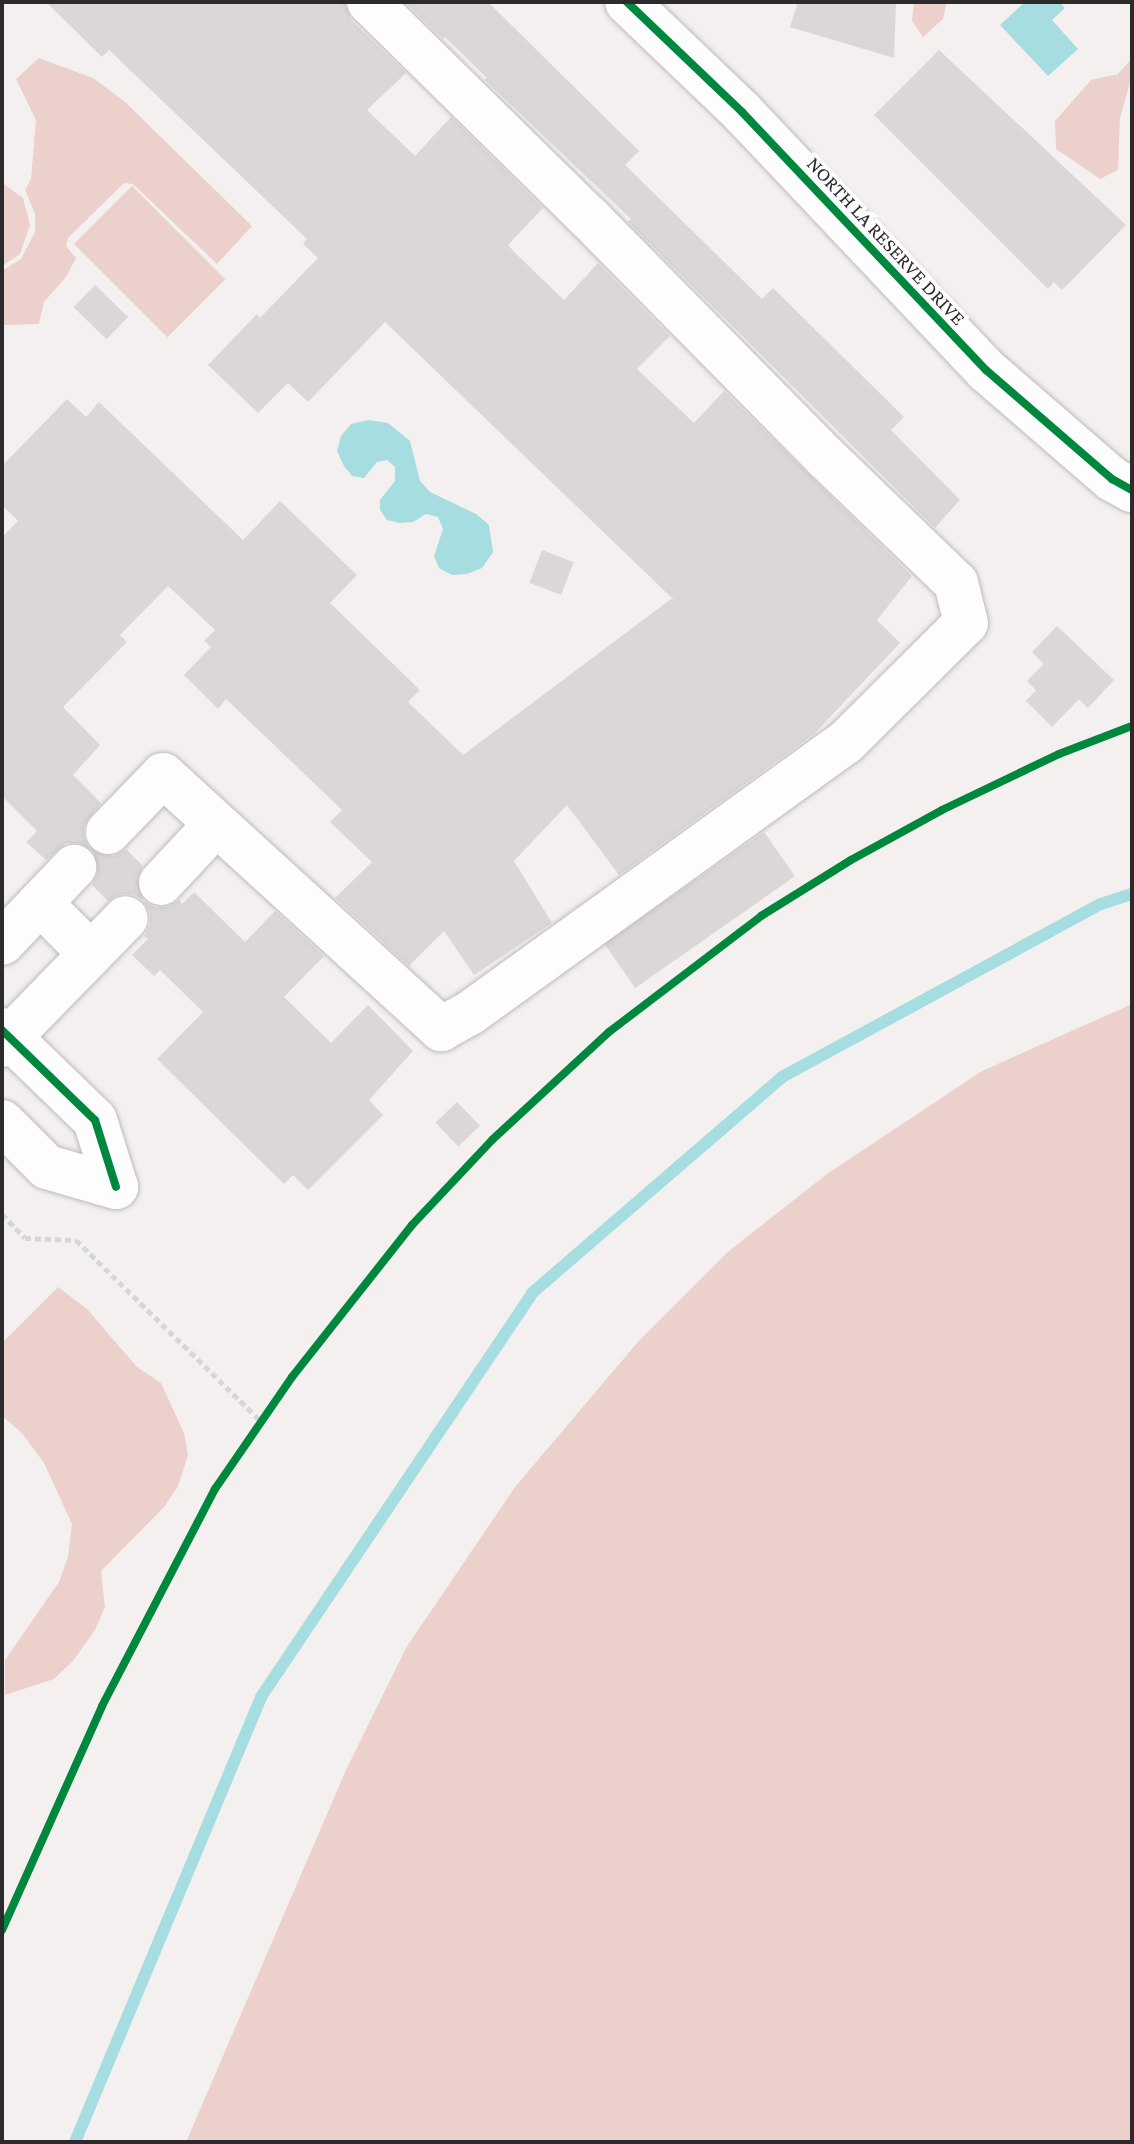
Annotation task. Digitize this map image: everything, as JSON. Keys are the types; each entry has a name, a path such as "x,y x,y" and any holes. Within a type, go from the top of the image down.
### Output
{"street":[{"path":"108,832 163,775 441,1029 483,1004 845,743 966,623 956,583 826,458 369,2"},
{"name":"NORTH LA RESERVE DRIVE","path":"627,2 742,112 986,370 1112,479 1132,490"},
{"path":"161,883 215,825"},
{"path":"2,943 74,867"},
{"path":"40,903 91,954"},
{"path":"2,1122 47,1167 116,1187 95,1120 5,1037 126,918"}],"path":[{"path":"2,1214 25,1238 76,1240 261,1421"},
{"path":"253,1432 268,1410"}],"shaded area":[{"path":"914,2 947,2 943,19 923,37 912,21"},
{"path":"39,58 93,78 124,101 252,226 217,264 133,184 124,183 68,238 66,246 76,258 66,277 44,302 39,324 2,325 2,271 21,259 35,232 35,214 25,190 31,179 36,120 16,79"},
{"path":"1132,58 1132,75 1120,118 1118,170 1100,179 1056,149 1055,121 1091,80 1118,74"},
{"path":"2,183 23,198 30,225 20,254 2,266"},
{"path":"132,186 225,279 167,337 74,244"},
{"path":"1132,1004 1132,2142 186,2142 346,1770 406,1648 515,1487 637,1343 729,1251 827,1174 982,1071"},
{"path":"58,1287 87,1309 137,1367 161,1383 184,1433 188,1455 178,1486 165,1506 101,1571 105,1607 95,1630 73,1661 54,1679 5,1695 5,1660 59,1582 68,1557 72,1524 44,1463 21,1432 2,1416 2,1343"}],"water":[{"path":"1025,2 1059,2 1065,8 1052,20 1078,49 1048,76 1000,25"},
{"path":"369,420 388,423 410,441 420,481 430,492 476,514 489,525 493,552 482,568 467,574 452,575 439,568 434,556 443,529 438,517 426,514 413,522 400,523 387,520 380,510 380,500 395,481 395,467 387,460 377,462 364,478 352,476 344,466 337,451 341,436 351,424"}],"building":[{"path":"46,2 345,2 351,20 406,73 367,110 415,156 451,117 543,208 508,245 514,252 564,300 598,263 670,336 637,369 694,423 724,391 912,576 877,620 900,643 814,734 619,875 567,805 514,861 552,923 474,975 444,931 409,966 335,898 372,862 330,822 342,810 226,699 218,709 184,675 211,647 204,641 215,630 168,586 120,635 127,642 63,707 100,745 73,775 101,803 84,825 84,838 89,848 79,843 66,843 46,860 26,842 37,831 2,796 2,537 18,521 2,505 2,466 67,399 86,417 99,402 243,540 280,501 357,575 330,603 420,690 408,702 463,755 671,599 674,600 385,322 308,402 288,383 258,413 208,365 257,314 260,318 318,258 303,244 307,239 109,50 102,57"},
{"path":"405,2 488,2 639,151 625,165 762,299 773,288 904,417 891,430 960,500 935,528 628,222 631,219 485,80 487,78 445,37 443,39"},
{"path":"798,2 896,2 894,58 790,27"},
{"path":"939,50 1126,225 1062,290 1054,282 1048,289 874,115"},
{"path":"95,285 128,317 107,339 73,307"},
{"path":"542,550 574,562 561,595 529,583"},
{"path":"1057,626 1114,680 1088,708 1079,699 1052,727 1026,701 1036,690 1027,681 1044,664 1032,652"},
{"path":"764,832 795,876 635,988 604,944"},
{"path":"126,849 143,866 137,878 143,900 133,894 120,894 108,901 92,885 98,872 93,851 114,856"},
{"path":"194,892 245,942 275,911 324,956 284,997 331,1043 368,1005 413,1051 369,1100 383,1115 308,1190 293,1175 284,1184 157,1059 203,1012 160,970 154,976 132,955 148,939 144,936 150,925 150,912 144,902 155,907 168,907 179,900 182,904"},
{"path":"457,1102 480,1126 458,1147 435,1123"}],"waterway":[{"path":"75,2142 261,1697 532,1293 782,1077 1101,904 1132,894"}],"cycle path":[{"path":"627,2 742,112 986,370 1112,479 1132,490"},
{"path":"2,1930 102,1706 215,1489 292,1377 412,1225 493,1139 609,1032 761,916 851,860 942,810 1059,754 1132,726"},
{"path":"2,1030 95,1120 116,1187"}]}
